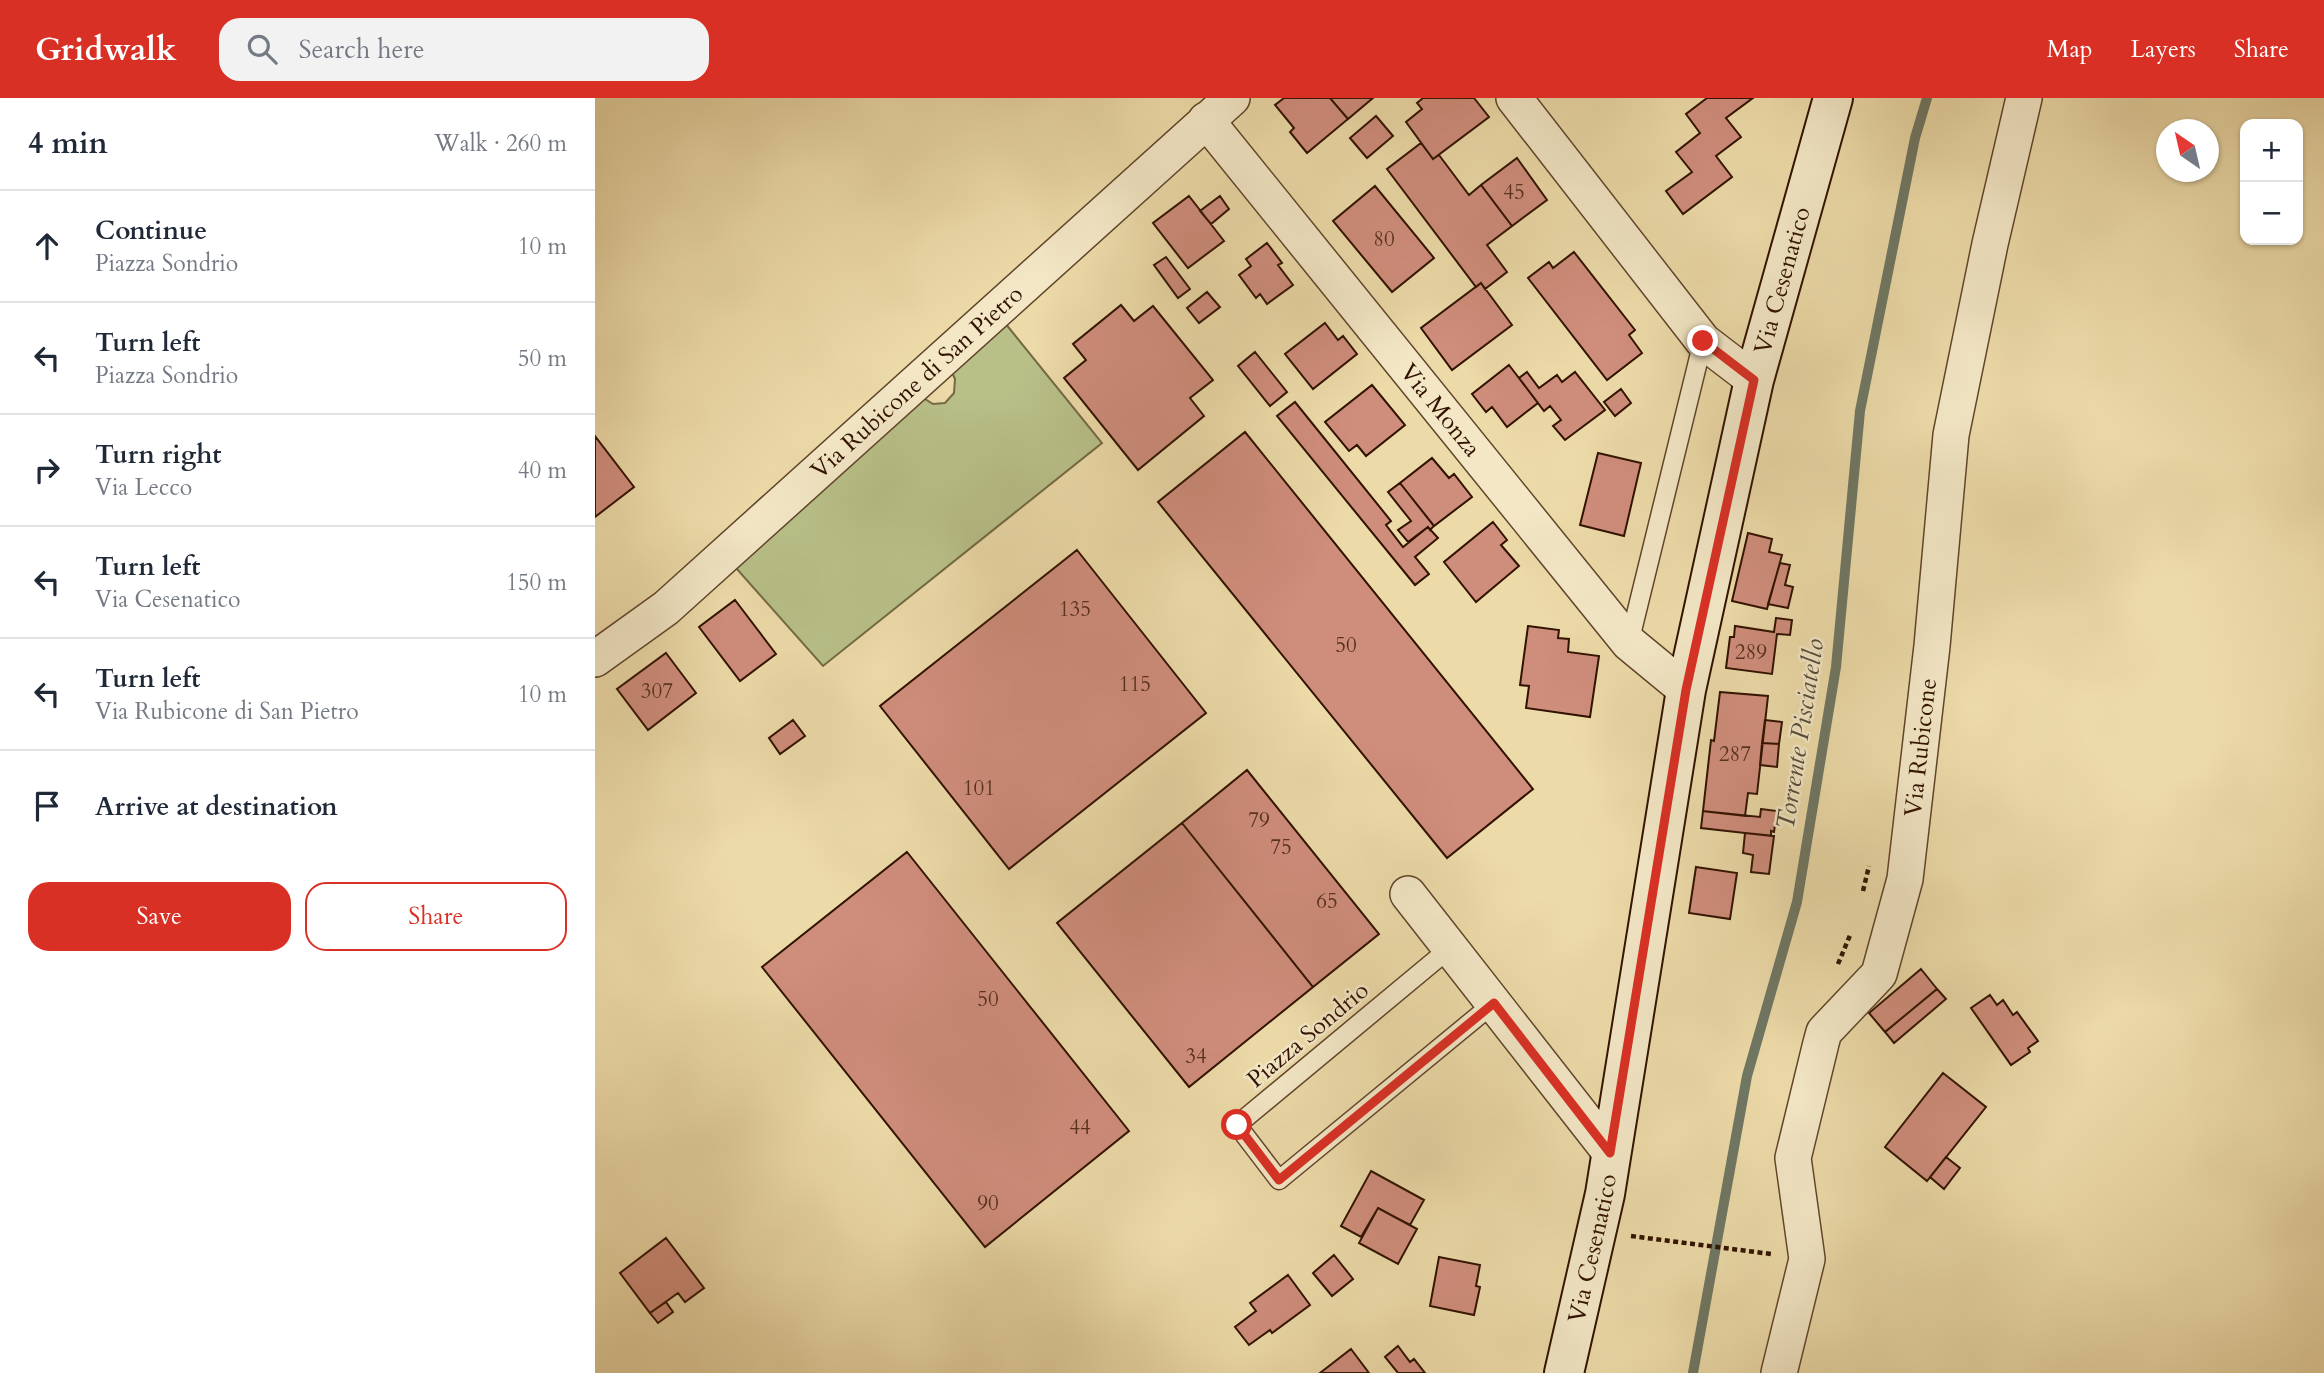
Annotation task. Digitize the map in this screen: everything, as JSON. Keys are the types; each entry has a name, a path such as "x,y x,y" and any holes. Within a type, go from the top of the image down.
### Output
{"main road":[{"name":"Via Cesenatico","path":"1564,1373 1597,1232 1686,690 1754,380 1833,98"}],"street":[{"path":"1514,98 1703,341 1754,380"},
{"name":"Via Rubicone","path":"1779,1373 1807,1259 1793,1158 1823,1032 1879,974 1905,879 1932,646 1951,435 1990,244 2024,98"},
{"name":"Via Monza","path":"1219,109 1629,643 1686,690"},
{"name":"Via Rubicone di San Pietro","path":"595,659 666,608 1219,109"},
{"path":"1408,894 1610,1153"}],"lane":[{"path":"1629,643 1703,341"},
{"name":"Piazza Sondrio","path":"1450,948 1237,1125 1279,1180 1494,1003"}],"path":[{"path":"1597,1232 1772,1254"}],"green space":[{"path":"1001,318 1102,443 823,666 736,568 917,394 933,404 945,403 954,393 955,379 949,366"}],"building":[{"path":"1284,98 1330,98 1348,119 1307,153 1290,132 1294,128 1275,105"},
{"path":"1330,98 1373,98 1348,119"},
{"path":"1423,98 1474,98 1489,117 1433,159 1406,122 1422,109 1417,103"},
{"path":"1707,98 1753,98 1726,118 1741,137 1716,156 1732,177 1683,214 1666,191 1692,172 1676,152 1700,133 1686,114"},
{"path":"1376,116 1393,136 1367,158 1350,138"},
{"path":"1421,143 1433,159 1439,155 1469,195 1481,185 1512,226 1487,245 1507,272 1485,289 1481,283 1476,287 1387,169"},
{"path":"1517,158 1547,200 1512,226 1481,185"},
{"path":"1375,186 1434,258 1392,292 1333,221"},
{"path":"1189,196 1224,241 1188,268 1153,223"},
{"path":"1220,196 1229,209 1211,224 1200,211"},
{"path":"1267,243 1282,263 1278,265 1293,285 1267,304 1260,294 1256,298 1239,275 1251,266 1246,259"},
{"path":"1574,252 1635,330 1629,335 1642,353 1607,380 1528,278 1549,262 1553,268"},
{"path":"1166,257 1190,289 1178,298 1154,265"},
{"path":"1481,283 1512,325 1452,370 1421,328"},
{"path":"1207,292 1220,307 1199,323 1187,308"},
{"path":"1121,305 1134,321 1153,306 1213,380 1190,398 1204,416 1138,470 1064,378 1086,360 1073,344"},
{"path":"1325,323 1338,340 1343,336 1357,354 1313,389 1285,354"},
{"path":"1255,352 1287,392 1270,406 1238,366"},
{"path":"1509,365 1538,403 1507,427 1492,407 1486,412 1472,394"},
{"path":"1527,372 1539,388 1557,375 1562,382 1575,372 1605,410 1565,440 1553,426 1561,420 1550,406 1544,411 1519,378"},
{"path":"1372,385 1405,425 1366,456 1357,445 1349,451 1325,422"},
{"path":"1621,389 1631,403 1615,416 1604,402"},
{"path":"1295,402 1391,521 1386,525 1403,547 1428,527 1438,538 1415,557 1429,574 1415,585 1277,416"},
{"path":"1245,432 1533,789 1447,858 1158,502"},
{"path":"595,436 634,487 595,517"},
{"path":"1598,453 1641,463 1624,536 1580,525"},
{"path":"1432,458 1449,478 1454,474 1472,497 1434,526 1400,483"},
{"path":"1400,483 1434,526 1430,530 1428,527 1408,542 1398,530 1411,521 1388,492"},
{"path":"1493,522 1507,540 1501,545 1519,566 1476,602 1444,562"},
{"path":"1748,533 1772,539 1769,552 1782,555 1767,609 1732,601"},
{"path":"1077,550 1206,713 1009,869 880,706"},
{"path":"1780,563 1790,565 1785,585 1793,587 1788,608 1768,604"},
{"path":"735,600 776,654 740,681 699,627"},
{"path":"1776,618 1792,620 1790,635 1777,634 1772,674 1726,668 1730,637 1734,637 1735,626 1774,632"},
{"path":"1528,626 1559,630 1558,638 1569,639 1568,652 1599,656 1590,717 1526,708 1529,686 1520,685"},
{"path":"666,653 696,693 648,730 617,689"},
{"path":"1720,692 1768,696 1757,794 1748,793 1745,816 1703,811 1711,740 1714,741"},
{"path":"793,720 805,736 780,754 769,738"},
{"path":"1765,720 1782,722 1779,744 1762,743"},
{"path":"1762,743 1779,744 1777,767 1760,765"},
{"path":"1247,770 1379,934 1313,987 1182,823"},
{"path":"1761,809 1777,811 1771,836 1701,828 1703,811 1760,817"},
{"path":"1182,823 1313,987 1189,1087 1057,923"},
{"path":"1745,833 1774,836 1769,874 1751,872 1753,855 1743,853"},
{"path":"907,852 1129,1131 985,1247 762,967"},
{"path":"1696,867 1737,873 1730,919 1689,913"},
{"path":"1921,969 1937,989 1885,1032 1869,1013"},
{"path":"1937,989 1946,999 1894,1043 1885,1032"},
{"path":"1990,995 1997,1005 2003,1000 2013,1015 2017,1012 2038,1041 2028,1048 2030,1052 2011,1065 1971,1008"},
{"path":"1943,1073 1986,1107 1927,1181 1885,1147"},
{"path":"1946,1157 1960,1168 1944,1189 1930,1177"},
{"path":"1371,1171 1424,1200 1410,1225 1378,1208 1361,1237 1341,1226"},
{"path":"1378,1208 1417,1229 1398,1264 1359,1243"},
{"path":"666,1238 704,1288 685,1302 678,1293 650,1313 620,1273"},
{"path":"1334,1255 1353,1279 1332,1296 1313,1273"},
{"path":"1439,1257 1480,1265 1476,1286 1480,1287 1474,1315 1430,1306"},
{"path":"1288,1275 1310,1305 1272,1333 1270,1330 1249,1345 1235,1327 1256,1311 1250,1303"},
{"path":"666,1302 673,1312 658,1323 650,1313"},
{"path":"1398,1346 1410,1362 1414,1359 1425,1373 1398,1373 1385,1357"},
{"path":"1351,1349 1369,1373 1320,1373"}],"waterway":[{"name":"Torrente Pisciatello","path":"1693,1373 1747,1076 1797,902 1836,667 1860,411 1915,138 1927,98"}],"route":[{"path":"1237,1125 1279,1180 1494,1003 1610,1153 1686,690 1754,380 1703,341"}]}
